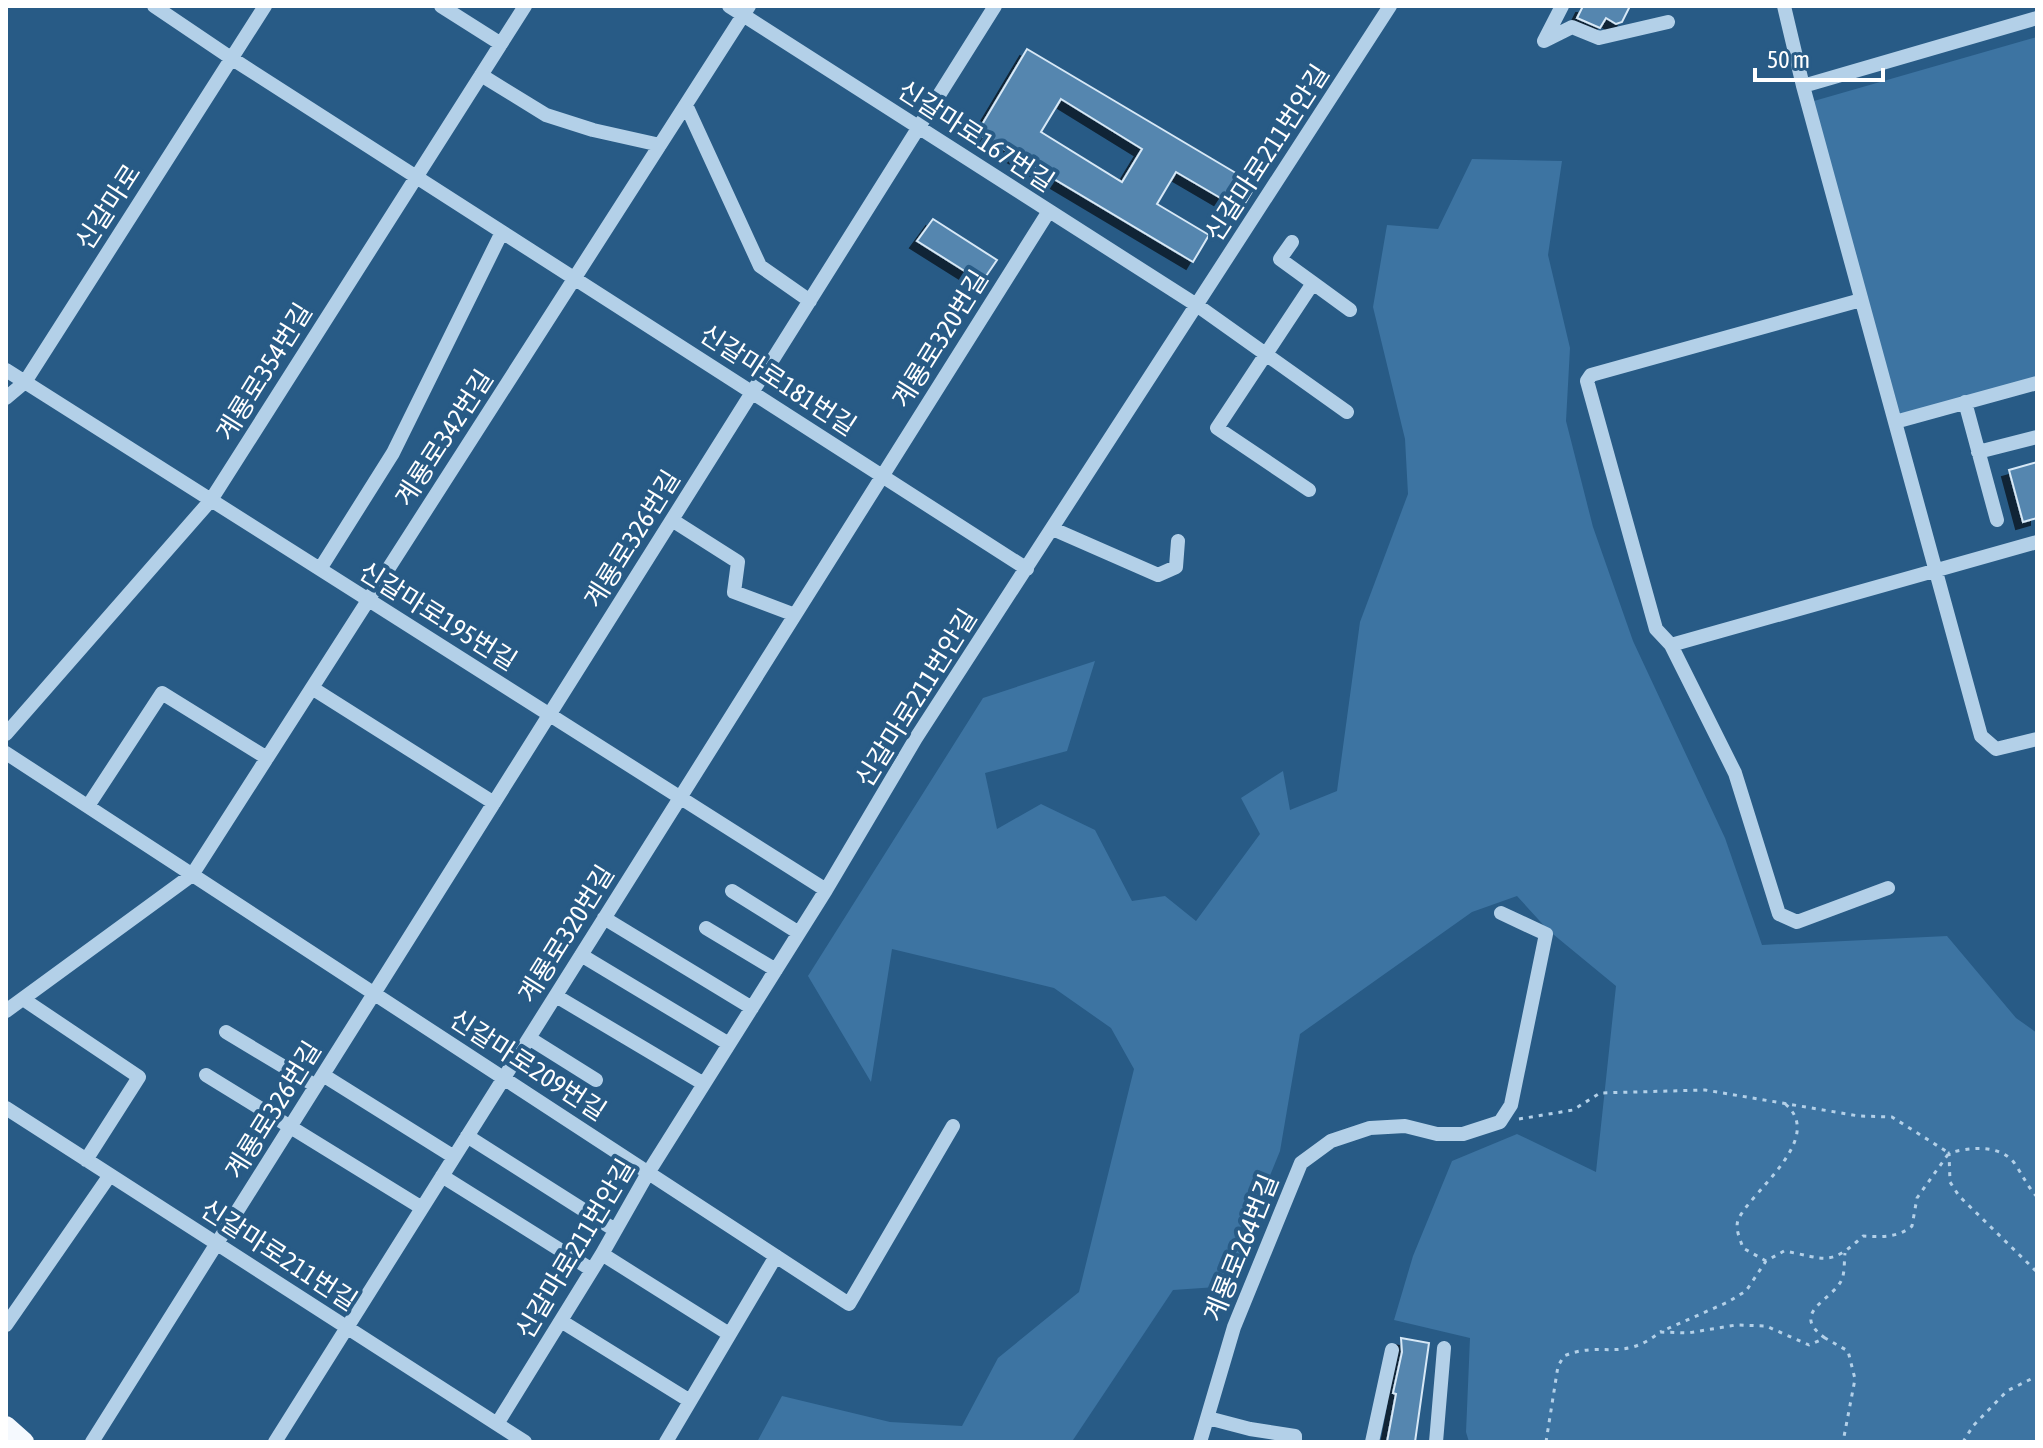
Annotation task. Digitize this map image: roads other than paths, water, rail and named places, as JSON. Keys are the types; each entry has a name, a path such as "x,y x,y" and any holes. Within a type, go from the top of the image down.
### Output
{"main road":[{"path":"6,1426 24,1442"}],"street":[{"path":"154,6 231,58"},
{"name":"신갈마로","path":"6,398 25,382 265,6"},
{"path":"441,6 501,44"},
{"name":"계룡로354번길","path":"6,734 211,500 525,6"},
{"name":"신갈마로167번길","path":"729,6 746,11 919,127 1198,306 1347,412"},
{"name":"계룡로326번길","path":"92,1442 995,6"},
{"name":"신갈마로211번안길","path":"497,1424 648,1173 826,890 916,738 1390,6"},
{"path":"1562,6 1544,41 1572,27 1599,38 1668,22"},
{"path":"1784,6 1803,86 1981,736 1996,749 2037,739"},
{"name":"계룡로342번길","path":"6,1011 192,875 746,11"},
{"path":"1803,86 2037,18"},
{"name":"신갈마로181번길","path":"231,58 1027,569"},
{"path":"481,75 546,115 593,130 660,145"},
{"path":"686,105 760,266 810,301"},
{"name":"계룡로320번길","path":"275,1442 1049,211"},
{"path":"320,569 393,453 502,232"},
{"path":"1292,242 1280,259 1350,310"},
{"path":"1309,490 1217,428 1263,354 1313,283"},
{"path":"1861,300 1591,375 1587,381 1656,629 1671,645 1735,773 1779,914 1797,922 1888,888"},
{"path":"6,370 25,382"},
{"name":"신갈마로195번길","path":"25,382 826,890"},
{"path":"1895,422 2037,383"},
{"path":"1965,402 1997,520"},
{"path":"1978,452 2037,437"},
{"path":"672,520 738,562 734,592 795,615"},
{"path":"1053,529 1158,575 1176,567 1178,541"},
{"path":"1671,645 2037,542"},
{"path":"312,688 494,803"},
{"path":"88,806 162,693 267,758"},
{"name":"신갈마로209번길","path":"6,753 849,1304 953,1126"},
{"path":"732,891 799,933"},
{"name":"계룡로264번길","path":"1200,1442 1234,1327 1301,1163 1331,1141 1370,1128 1405,1126 1437,1134 1463,1134 1500,1122 1511,1105 1546,934 1501,913"},
{"path":"604,918 752,1008"},
{"path":"706,928 776,970"},
{"path":"581,955 729,1044"},
{"path":"556,996 704,1084"},
{"path":"23,999 139,1077 86,1160"},
{"path":"226,1032 320,1080 454,1157"},
{"path":"529,1038 596,1080"},
{"path":"206,1075 422,1208"},
{"name":"신갈마로211번길","path":"6,1108 525,1442"},
{"path":"467,1136 615,1230"},
{"path":"6,1325 110,1175"},
{"path":"442,1176 592,1270"},
{"path":"602,1254 729,1334"},
{"path":"666,1442 776,1256"},
{"path":"561,1321 690,1401"},
{"path":"1436,1442 1444,1348"},
{"path":"1372,1442 1392,1350"},
{"path":"1208,1418 1295,1436 1295,1442"}]}
